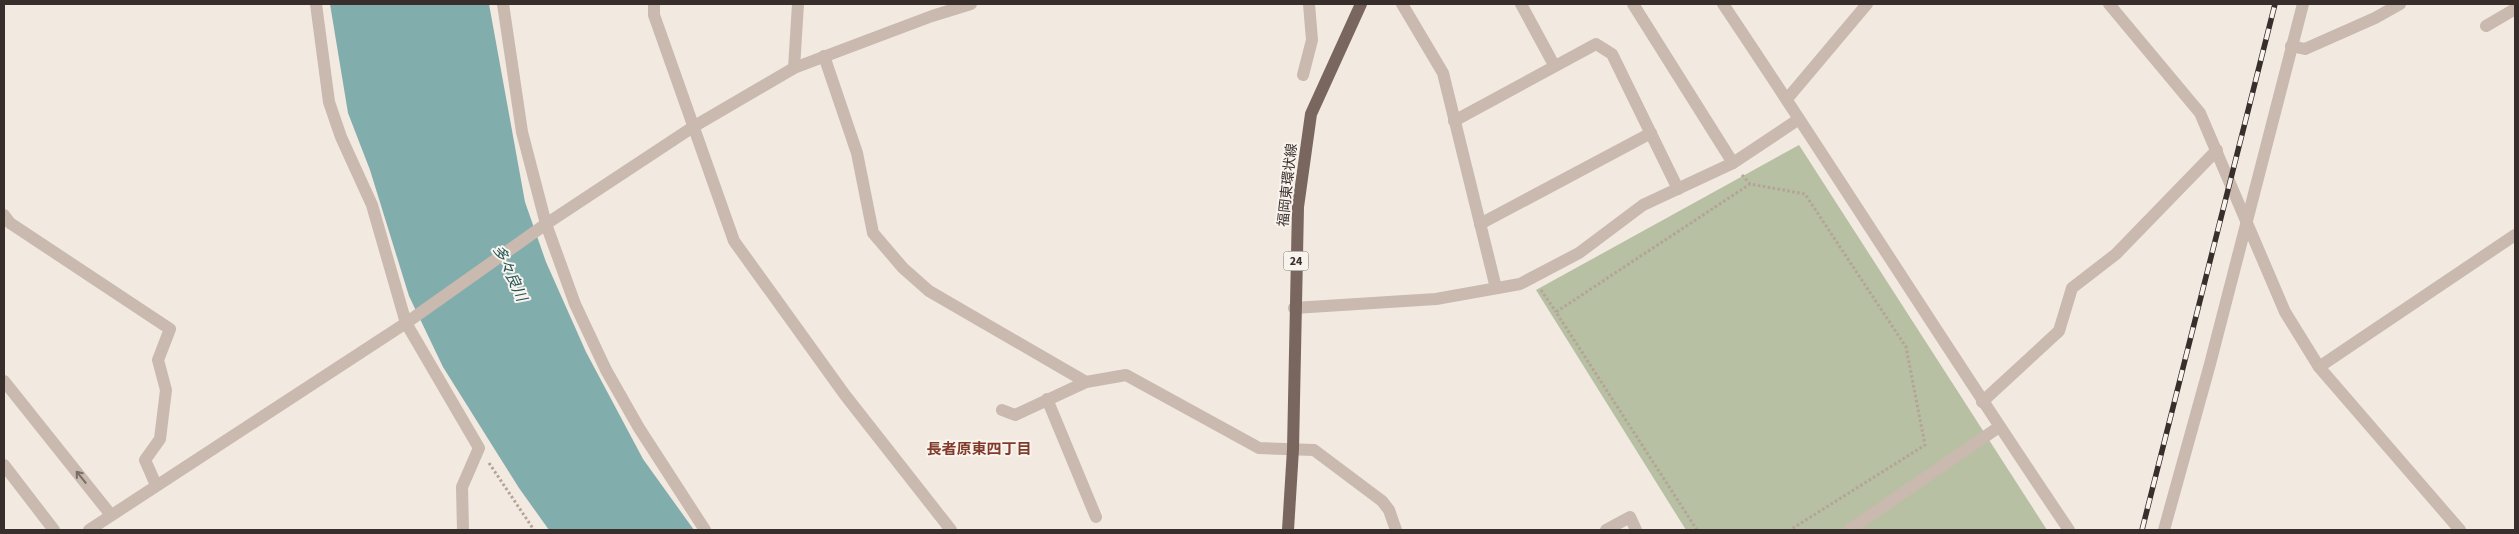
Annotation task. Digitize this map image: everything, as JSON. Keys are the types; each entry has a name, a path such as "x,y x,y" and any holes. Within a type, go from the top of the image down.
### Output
{"main road":[{"name":"福岡東環状線","path":"1288,530 1298,207 1311,114 1361,4"}],"street":[{"path":"316,4 329,102 341,137 372,205 406,323 479,448 462,487 463,530"},
{"path":"503,4 522,132 546,224 575,304 606,370 639,428 705,530"},
{"path":"654,4 654,15 734,241 845,395 951,530"},
{"path":"794,68 798,4"},
{"path":"89,530 406,323 546,224 693,127 794,68 932,16 971,4"},
{"path":"1303,75 1312,40 1309,4"},
{"path":"1402,4 1443,73 1496,288"},
{"path":"1521,4 1554,65"},
{"path":"1634,4 1733,164"},
{"path":"1723,4 1787,99 1982,402 2069,530"},
{"path":"1787,99 1867,4"},
{"path":"2109,4 2200,113 2285,312 2319,367 2460,530"},
{"path":"2164,530 2247,223 2303,4"},
{"path":"2291,46 2304,49 2375,18 2400,4"},
{"path":"2486,26 2515,9"},
{"path":"1454,120 1596,44 1612,54 1678,189"},
{"path":"824,56 857,152 873,233 902,268 929,291 1086,382"},
{"path":"1294,308 1436,298 1520,284 1579,253 1643,205 1733,164 1799,119"},
{"path":"1480,224 1650,133"},
{"path":"1982,402 2059,331 2072,288 2116,254 2217,150"},
{"path":"4,215 10,223 170,329 158,360 166,390 160,439 145,460 156,485"},
{"path":"2319,367 2515,235"},
{"path":"1002,410 1015,415 1086,382 1126,375 1259,448 1314,450 1382,501 1389,510 1396,530"},
{"path":"4,381 111,515"},
{"path":"1047,400 1096,517"},
{"path":"1849,530 1999,427"},
{"path":"4,465 54,530"},
{"path":"1606,530 1630,517 1636,530"}],"path":[{"path":"1556,312 1750,184 1805,194 1906,347 1925,444 1790,530"},
{"path":"1533,278 1697,530"},
{"path":"479,448 534,530"}],"green space":[{"path":"1799,145 2047,530 1686,530 1536,290"}],"water":[{"name":"多々良川","path":"330,4 489,4 525,202 546,262 586,352 643,459 694,530 549,530 519,488 443,367 409,296 370,170 348,113"}],"railway":[{"path":"2142,530 2275,4"}],"district":[{"name":"長者原東四丁目","path":"979,449"}]}
